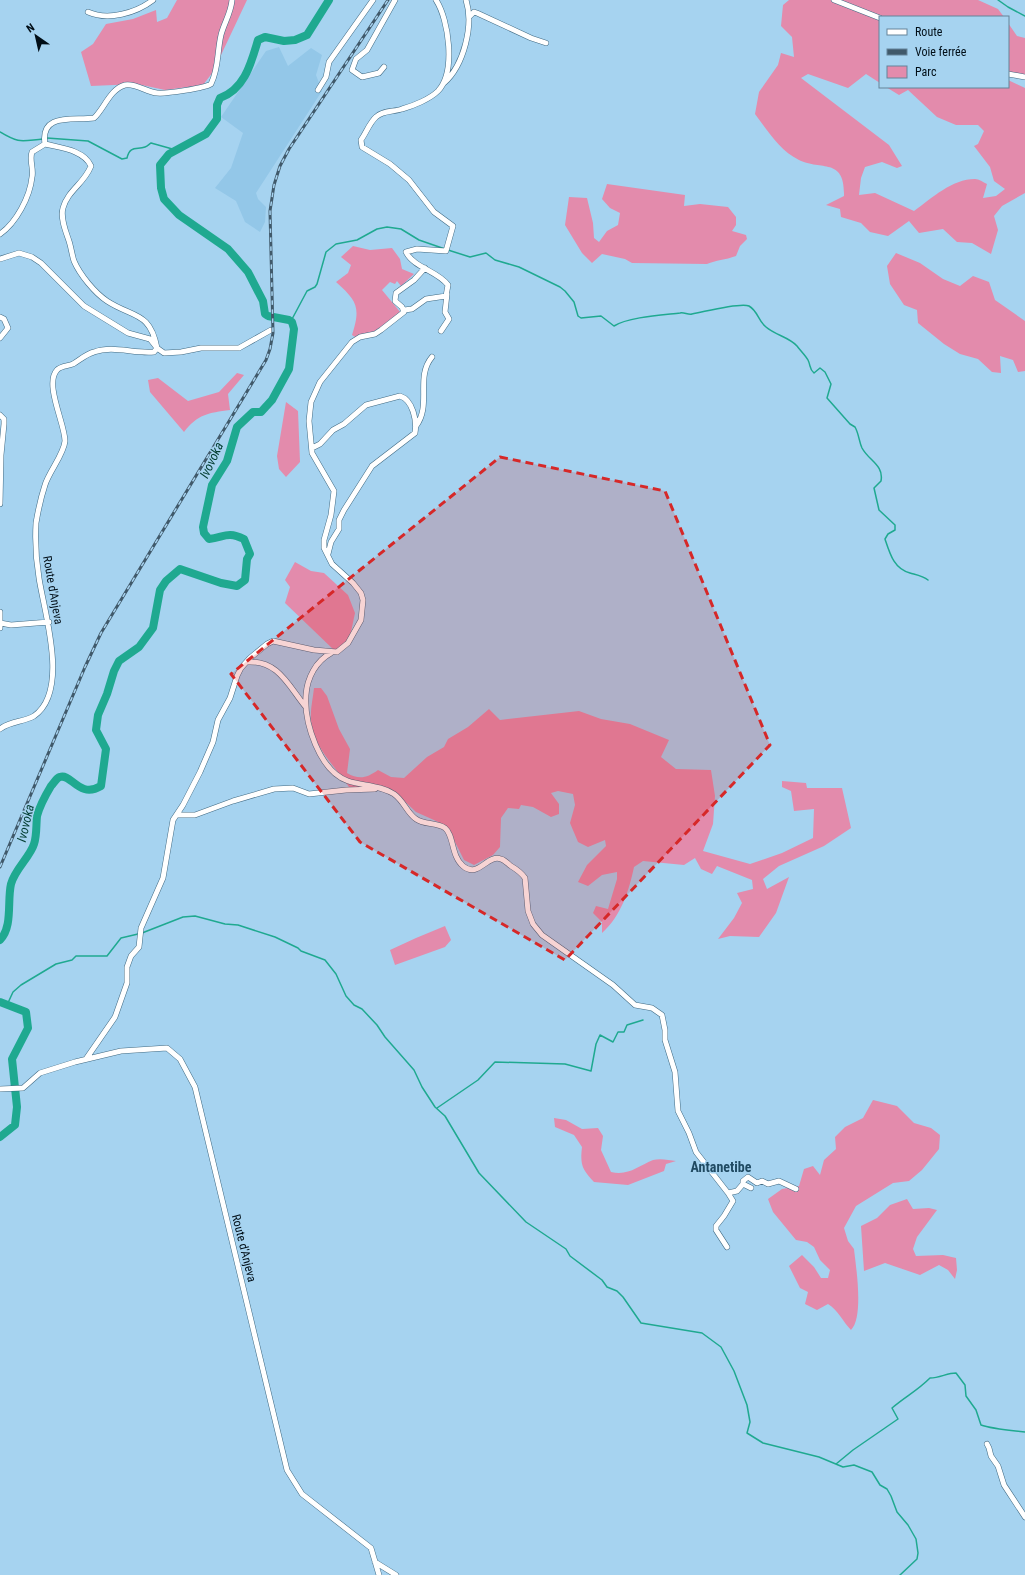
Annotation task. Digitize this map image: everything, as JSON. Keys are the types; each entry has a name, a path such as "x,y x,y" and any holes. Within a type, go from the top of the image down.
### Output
{"street":[{"path":"88,12 95,16 115,15 144,7 152,0"},
{"path":"45,143 45,133 49,125 60,119 94,118 99,114 111,96 125,85 136,86 156,93 199,89 211,84 216,70 221,33 228,18 232,0"},
{"path":"318,90 326,77 329,62 372,0"},
{"path":"384,67 379,73 362,77 352,70 356,59 367,50 395,0"},
{"path":"436,0 443,13 448,44 447,74 442,85 437,92 420,101 402,109 381,113 375,117 361,140 362,147 390,164 409,180 434,212 453,226 446,251 417,249 407,250 406,254 444,280 448,285 445,312 449,319 441,331"},
{"path":"442,85 452,76 468,33 470,16 466,0"},
{"path":"834,0 879,18"},
{"path":"470,16 474,12 478,13 531,38 546,43"},
{"path":"1009,74 1025,77"},
{"path":"0,234 9,227 24,202 32,177 32,152 45,143"},
{"path":"45,143 82,154 88,159 91,166 87,176 66,200 62,210 65,228 78,268 104,298 135,314 148,323 154,335 157,348"},
{"path":"0,259 19,253 41,263 84,306 128,333 150,339 157,348 164,353 173,353 201,348 239,348 272,330"},
{"path":"425,268 414,280 396,293 395,300 404,310 412,310 423,301 443,298 448,294"},
{"path":"404,310 400,316 375,334 360,337 352,342 320,382 311,402 309,421 314,457 334,491 324,540 328,557 332,564 353,583 361,593 363,600 361,620 348,643 337,652 323,657 312,674 306,691 306,707 313,739 330,768 345,780 382,789 401,799 416,819 438,825 445,829 449,833 456,857 462,866 469,870 476,870 498,858 502,859 522,874 525,878 530,917 542,935 620,990 636,1004 652,1008 662,1015 665,1025 665,1040 675,1072 678,1111 690,1133 696,1152 733,1201 716,1226 716,1230 727,1247"},
{"path":"0,317 4,320 8,328 0,338"},
{"name":"Route d'Anjeva","path":"0,729 6,724 33,716 46,703 50,691 53,662 52,642 39,578 36,554 36,523 45,485 65,442 61,419 54,399 54,373 58,369 73,364 95,351 114,349 146,353 154,352 157,348"},
{"path":"416,426 423,416 424,373 432,357"},
{"path":"312,448 320,444 333,430 358,413 366,405 400,396 409,402 416,426 415,433 411,437 401,442 372,466 344,510 340,520 339,529 328,548 328,557"},
{"path":"0,415 4,419 4,424 1,455 0,504"},
{"path":"0,612 0,625 49,622"},
{"path":"86,1059 115,1017 127,983 127,967 130,956 139,947 141,928 163,878 173,820 200,772 213,742 218,720 230,698 237,676 246,662 260,649 273,642 332,653"},
{"path":"246,662 257,662 273,668 306,707"},
{"path":"177,815 195,815 233,801 274,789 293,788 309,794 346,790 382,789"},
{"name":"Route d'Anjeva","path":"0,1089 23,1088 40,1073 86,1059 121,1051 167,1048 180,1059 195,1087 287,1470 302,1494 371,1548 379,1575"},
{"path":"728,1193 737,1191 743,1184 743,1181 748,1177 757,1183 762,1181 768,1184 779,1180 796,1189"},
{"path":"743,1184 752,1188"},
{"path":"987,1444 990,1456 998,1466 1004,1485 1025,1517"},
{"path":"375,1562 396,1575"}],"highlighted area":[{"path":"500,457 665,491 770,745 565,960 360,842 231,674"}],"shaded area":[{"path":"279,47 288,66 311,48 322,55 316,75 322,91 256,193 258,199 266,207 265,222 260,232 245,222 236,201 215,188 231,168 243,133 221,117 266,51"}],"green space":[{"path":"177,0 247,0 213,72 203,85 165,90 137,84 91,86 81,52 93,44 106,24 133,19 156,10 157,22 167,18"},
{"path":"789,0 978,0 998,9 1003,16 879,16 879,82 866,74 848,88 808,74 801,78 889,145 902,166 897,168 882,162 865,167 861,178 859,195 875,193 914,211 935,195 958,182 976,179 987,184 983,198 996,196 1005,189 994,181 990,167 974,146 978,144 984,131 978,125 956,125 937,117 908,90 899,95 888,88 1009,88 1009,80 1025,88 1025,193 1002,206 994,216 998,230 991,254 972,243 957,242 943,229 919,233 909,221 888,236 870,232 861,223 841,217 840,209 826,205 844,196 841,175 836,170 808,163 792,156 774,140 755,114 759,92 778,65 781,53 794,57 792,37 781,26 783,5"},
{"path":"1009,24 1017,36 1025,38 1025,75 1009,73"},
{"path":"607,184 685,195 684,206 700,204 728,207 736,217 736,225 732,231 746,235 747,239 740,246 736,256 707,264 632,263 625,259 602,254 592,263 582,253 565,225 569,197 587,198 593,223 594,238 599,242 607,231 618,225 620,213 610,208 602,199"},
{"path":"353,246 370,250 392,248 400,259 402,269 414,274 401,286 397,281 395,284 390,282 382,290 401,313 371,334 355,337 352,335 356,318 355,305 349,294 336,282 348,273 351,265 341,257"},
{"path":"896,253 920,263 943,279 960,286 973,276 989,282 995,300 1025,321 1025,371 1018,372 1013,360 1000,356 1001,373 992,372 978,359 960,354 944,344 918,323 917,310 904,305 890,284 887,266"},
{"path":"237,373 244,375 228,394 230,410 204,415 194,421 184,432 150,392 148,380 158,378 188,401 219,392"},
{"path":"286,402 298,411 300,462 286,477 279,469 277,456"},
{"path":"295,562 311,571 324,573 348,595 355,613 351,632 346,642 335,651 285,603 290,587 285,580"},
{"path":"314,688 321,688 327,696 339,729 350,749 347,773 355,777 367,776 378,770 391,777 404,778 427,757 444,747 448,739 468,727 489,709 500,720 579,711 601,719 630,724 669,740 661,757 676,769 711,770 715,796 713,824 703,851 750,864 782,853 813,838 814,809 794,811 791,791 782,787 782,781 806,783 807,788 842,788 851,828 824,846 779,866 763,879 767,889 789,877 776,913 759,937 730,936 718,939 734,918 742,903 737,893 753,889 752,880 717,866 712,874 701,869 695,858 684,865 643,861 634,867 630,885 623,903 614,919 602,933 602,922 593,913 596,906 608,909 617,879 617,872 602,875 588,886 578,882 587,865 606,846 605,840 588,847 578,842 570,823 575,805 573,794 558,791 551,793 559,804 559,814 551,817 533,807 521,805 519,809 508,808 501,818 500,847 493,855 474,865 464,860 445,825 416,812 397,794 378,787 349,787 320,748 316,739 311,720"},
{"path":"445,926 451,940 445,947 395,965 390,950"},
{"path":"873,1100 897,1106 914,1123 931,1128 940,1135 939,1149 922,1170 909,1181 893,1183 856,1206 844,1228 848,1241 854,1249 858,1291 857,1314 855,1324 851,1330 835,1309 828,1304 817,1310 805,1304 808,1292 800,1288 789,1266 802,1255 814,1267 821,1278 828,1278 830,1270 820,1260 814,1247 807,1242 796,1240 773,1212 768,1199 782,1189 799,1186 804,1169 813,1166 820,1175 824,1160 836,1149 835,1137 845,1127 863,1118"},
{"path":"554,1118 566,1120 582,1129 598,1128 603,1136 601,1150 611,1172 628,1172 656,1159 676,1161 666,1164 664,1171 628,1185 594,1182 584,1170 581,1158 582,1147 574,1135 555,1127"},
{"path":"907,1199 913,1209 929,1208 937,1210 917,1237 913,1249 916,1256 943,1255 956,1258 957,1270 955,1279 948,1270 939,1265 920,1275 885,1263 864,1271 861,1226 877,1218 890,1205"}],"waterway":[{"name":"Ivovoka","path":"0,940 7,928 11,884 16,873 32,849 36,837 38,812 51,786 57,778 60,777 64,777 81,788 87,790 101,786 106,749 96,730 98,715 119,661 139,647 153,628 160,590 166,581 180,569 221,583 237,586 245,580 247,559 250,554 244,539 234,535 226,535 209,539 204,533 203,527 212,485 227,461 237,427 253,412 261,412 272,400 289,369 294,329 292,322 289,320 268,316 265,314 263,301 248,272 228,249 179,215 164,199 161,188 160,165 169,154 206,134 217,119 217,105 220,98 229,94 236,88 246,74 253,58 258,40 265,37 284,41 295,40 307,35 329,0"},
{"path":"998,0 1025,16"},
{"path":"0,132 21,141 43,139"},
{"path":"47,138 88,141 122,159 127,158 130,151 145,147 151,143 176,150"},
{"path":"291,321 307,291 315,287 317,284 326,252 336,244 357,240 377,229 387,227 401,229 419,240 445,249"},
{"path":"448,250 470,257 486,253 495,260 519,267 560,287 565,291 574,302 578,316 581,318 601,316 614,326 628,320 682,313 690,314 730,306 744,305 752,308 766,327 790,340 797,346 807,358 812,372 814,373 820,368 825,372 831,384 827,398 850,424 855,427 862,448 880,471 881,481 874,488 879,510 895,525 895,530 888,534 885,539 893,560 905,571 928,580"},
{"path":"142,933 183,917 195,916 225,924 238,925 275,937 298,948 301,951 325,960 336,974 346,996 354,1005 362,1009 377,1025 385,1037 414,1070 422,1087 435,1107 445,1116 479,1173 526,1222 566,1249 570,1256 602,1280 607,1287 617,1291 641,1323 702,1333 721,1347 734,1371 747,1405 750,1422 747,1433 763,1443 819,1457 843,1467 854,1465 872,1472 880,1485 887,1489 897,1512 908,1525 916,1539 918,1553 917,1559 900,1575"},
{"path":"7,1005 13,992 21,985 56,964 72,960 76,956 107,956 121,938 138,934"},
{"name":"Ivovoka","path":"0,1002 26,1012 28,1028 12,1059 17,1107 15,1125 0,1137"},
{"path":"437,1108 478,1080 495,1062 565,1064 591,1071 596,1044 600,1035 613,1042 618,1032 624,1032 627,1025 643,1020"},
{"path":"836,1464 853,1450 898,1419 892,1408 930,1378 953,1373 956,1373 965,1385 966,1396 976,1410 981,1425 1025,1432"}],"railway":[{"path":"0,867 85,667 101,633 266,360 273,333 270,211 274,185 280,166 289,149 388,0"}],"district":[{"name":"Antanetibe","path":"721,1167"}]}
